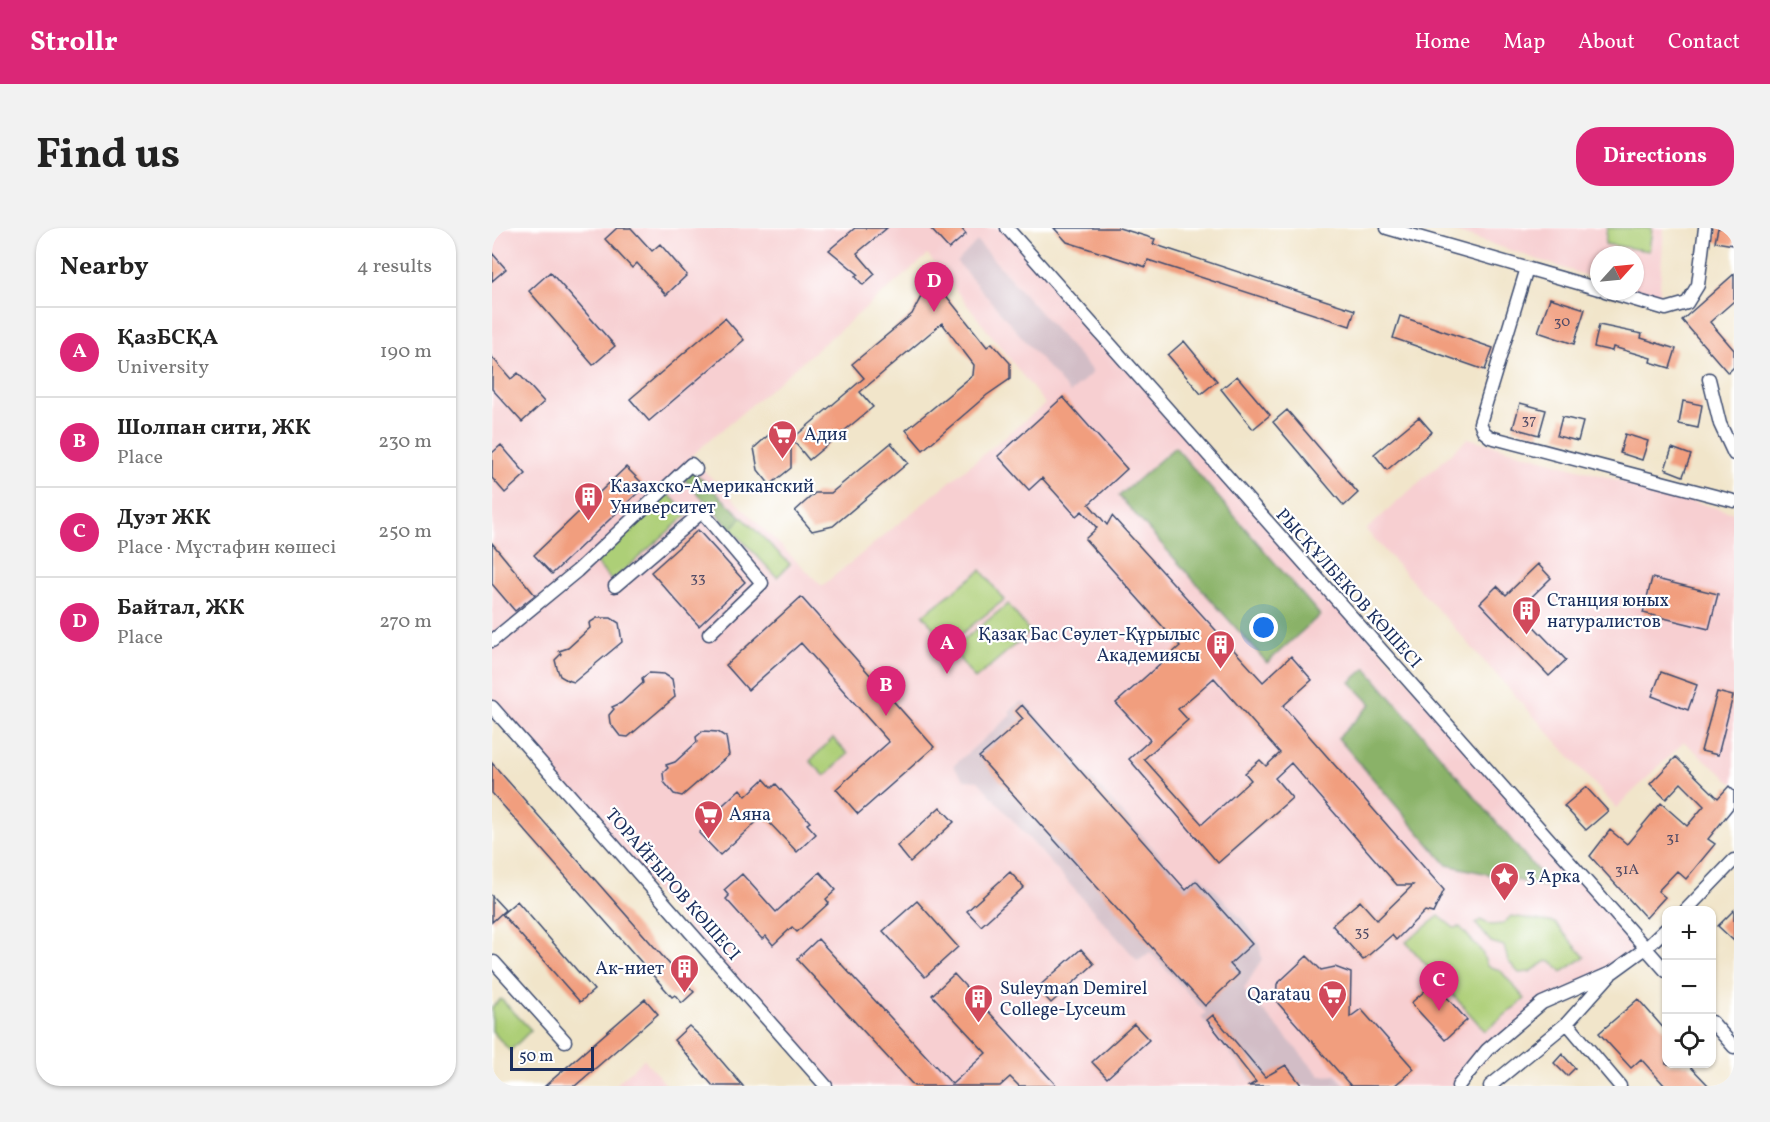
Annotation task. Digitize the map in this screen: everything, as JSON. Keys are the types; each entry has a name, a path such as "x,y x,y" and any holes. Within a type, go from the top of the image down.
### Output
{"street":[{"name":"РЫСҚҰЛБЕКОВ КӨШЕСІ","path":"1006,228 1662,966"},
{"path":"1387,228 1590,286"},
{"path":"1636,300 1666,309 1687,303 1694,295 1698,285 1705,228"},
{"path":"1527,268 1480,423 1484,432 1490,437 1734,501"},
{"path":"1708,379 1720,424 1734,454"},
{"path":"492,641 577,571 691,464 696,469"},
{"path":"615,586 702,512 762,583 710,634"},
{"name":"ТОРАЙҒЫРОВ КӨШЕСІ","path":"492,707 826,1086"},
{"path":"1690,906 1734,860"},
{"path":"1458,1086 1487,1050 1542,1004 1613,972 1646,948 1662,933"},
{"path":"494,962 565,1041"},
{"path":"1490,1086 1567,1023 1613,972"},
{"path":"1567,1023 1620,1086"},
{"path":"1716,1025 1732,1039"}],"shaded area":[{"path":"492,228 1007,228 1646,948 1542,1003 1458,1086 826,1086 492,707","holes":["928,255 1045,404 822,586 690,457"]},
{"path":"1444,228 1664,228 1659,300 1644,295 1644,246 1590,246 1590,277"},
{"path":"977,241 1093,372 1070,393 957,262"},
{"path":"1468,438 1734,513 1734,784 1684,742 1616,808 1366,530"},
{"path":"1020,702 1024,702 1186,885 1199,873 1247,925 1259,944 1262,959 1244,989 1320,1076 1336,1075 1346,1086 1256,1086 1201,1017 1206,1013 1150,952 1138,961 978,781 965,780 953,766 1011,715 1009,712"},
{"path":"644,1059 667,1086 614,1086"}],"green space":[{"path":"1607,228 1652,228 1649,251 1644,250 1644,246 1605,244"},
{"path":"1175,447 1320,615 1267,663 1119,496"},
{"path":"691,469 742,517 731,529 682,477"},
{"path":"666,492 688,514 612,581 594,561"},
{"path":"742,517 790,564 777,577 731,529"},
{"path":"981,570 1004,600 947,645 923,615"},
{"path":"1008,604 1030,632 975,679 952,649"},
{"path":"1366,668 1552,888 1447,865 1338,738 1371,704 1350,682"},
{"path":"833,738 848,754 825,776 810,761"},
{"path":"1439,916 1454,928 1460,927 1482,952 1487,966 1500,970 1525,999 1485,1031 1406,942"},
{"path":"1511,916 1555,923 1585,957 1562,972 1554,963 1547,961 1530,972 1519,973 1508,961 1504,946 1491,942 1476,924 1480,920 1491,925 1503,924"},
{"path":"501,999 531,1030 510,1051 492,1031 492,1007"}],"building":[{"path":"617,228 631,228 652,251 660,244 687,275 666,295 637,263 632,268 605,239"},
{"path":"855,228 887,228 857,253 875,274 863,285 855,276 858,274 829,250"},
{"path":"930,228 961,228 966,234 949,249"},
{"path":"1054,228 1119,228 1155,239 1153,244 1355,310 1350,326 1148,260 1146,267 1067,242"},
{"path":"1718,228 1734,228 1734,245 1715,242"},
{"path":"492,253 506,269 492,281"},
{"path":"550,272 615,346 593,365 529,291"},
{"path":"1734,274 1734,301 1710,322 1734,350 1734,367 1728,373 1682,320"},
{"path":"940,288 987,347 992,343 1010,363 1010,379 987,395 923,450 906,430 973,375 974,365 942,323 860,392 873,407 809,460 792,439 864,378 852,364 912,314 925,289"},
{"path":"1550,298 1585,309 1574,344 1538,332"},
{"path":"1400,316 1493,348 1485,370 1393,338"},
{"path":"725,318 744,340 649,421 630,399"},
{"path":"1599,325 1642,334 1641,338 1676,349 1670,368 1650,362 1651,358 1613,347 1612,351 1594,347"},
{"path":"1184,341 1217,381 1201,394 1168,355"},
{"path":"492,357 511,379 518,373 544,402 522,422 492,389"},
{"path":"1237,376 1270,415 1253,429 1221,389"},
{"name":"Қазақ Бас Сәулет-Құрылыс Академиясы","path":"1063,397 1127,469 1089,504 1107,525 1112,516 1263,682 1291,656 1312,680 1283,706 1444,890 1433,913 1425,911 1396,940 1392,935 1363,960 1332,925 1360,901 1377,920 1413,885 1397,885 1291,763 1275,778 1292,798 1218,863 1129,759 1150,740 1116,703 1180,646 1085,539 1097,528 1082,511 1076,516 1042,478 1029,490 998,456","holes":["1214,678 1280,753 1266,766 1260,760 1245,773 1251,780 1202,824 1144,759 1188,720 1178,709"]},
{"path":"1683,401 1702,405 1698,428 1679,424"},
{"path":"1520,403 1546,410 1539,435 1513,428"},
{"path":"1287,410 1358,493 1344,506 1273,422"},
{"path":"1419,417 1432,432 1387,470 1374,454"},
{"path":"1562,417 1583,422 1578,441 1557,436"},
{"path":"773,431 785,445 791,441 791,468 770,485 758,470 754,448"},
{"path":"1625,434 1648,441 1642,460 1620,453"},
{"path":"891,443 908,463 833,526 812,531 795,511 815,493 831,493"},
{"path":"501,445 526,474 505,493 492,478 492,453"},
{"path":"1672,448 1691,455 1683,476 1665,469"},
{"name":"Казахско-Американский Университет","path":"626,467 645,486 552,574 534,555"},
{"path":"698,530 745,582 699,626 651,572"},
{"path":"492,543 535,595 515,611 492,584"},
{"name":"Станция юных натуралистов","path":"1538,564 1551,578 1518,610 1566,660 1549,676 1480,603 1497,586 1506,595"},
{"path":"1652,578 1718,594 1709,629 1643,613"},
{"path":"801,597 934,747 858,814 836,789 889,742 801,643 748,690 726,665"},
{"path":"597,618 611,618 619,623 622,642 574,682 567,680 560,676 557,668 555,660 561,654 559,651 568,648 590,628 589,623"},
{"path":"1661,672 1697,685 1688,710 1652,696"},
{"path":"649,673 664,674 672,679 675,697 628,737 620,736 610,723 609,715 614,709 612,707 621,703 643,683 642,678"},
{"path":"1717,692 1733,696 1718,755 1701,751"},
{"path":"1022,705 1186,890 1196,881 1252,944 1230,964 1239,974 1205,1006 979,757 1023,719 1016,711"},
{"path":"703,731 718,732 726,737 729,755 682,796 674,794 664,782 663,773 668,768 666,765 675,762 697,742 696,737"},
{"path":"1676,757 1718,798 1729,786 1734,791 1734,807 1708,839 1715,844 1686,879 1677,871 1658,891 1665,897 1646,918 1590,856 1610,830 1627,844 1661,803 1687,826 1704,806 1681,783 1666,799 1650,784"},
{"path":"492,763 694,992 682,1003 675,995 672,997 492,793"},
{"path":"764,779 772,788 776,784 810,822 807,824 816,834 797,852 763,816 720,855 699,833 712,821 709,818 740,789 746,796"},
{"path":"1586,787 1608,811 1586,830 1564,806"},
{"path":"940,807 954,822 910,862 897,846"},
{"path":"820,872 836,890 826,899 829,903 797,932 792,927 773,945 766,936 762,939 726,899 729,896 724,890 742,874 776,912"},
{"path":"1010,872 1024,887 981,926 967,911"},
{"path":"492,896 505,910 492,922"},
{"path":"517,901 594,990 580,1002 502,914"},
{"path":"917,901 958,947 925,977 883,931"},
{"path":"1734,910 1734,941 1718,926"},
{"name":"Suleyman Demirel College-Lyceum","path":"818,939 952,1084 986,1053 932,995 954,974 1057,1086 1019,1086 1010,1077 1000,1086 914,1086 797,959"},
{"path":"1081,949 1094,964 1051,1003 1037,988"},
{"name":"Qaratau","path":"1307,956 1321,970 1335,967 1351,973 1350,1017 1361,1009 1414,1069 1394,1086 1351,1086 1276,1001 1277,984"},
{"path":"1434,983 1467,1020 1445,1040 1411,1003"},
{"path":"645,999 658,1014 575,1086 545,1086"},
{"path":"1638,999 1662,1026 1662,1068 1692,1068 1709,1086 1665,1086 1641,1059 1631,1068 1599,1033"},
{"path":"1213,1015 1265,1077 1286,1065 1302,1086 1249,1086 1256,1082 1207,1020"},
{"path":"1134,1024 1149,1040 1107,1078 1092,1062"},
{"path":"689,1026 743,1086 713,1086 674,1040"},
{"path":"1562,1054 1575,1068 1567,1076 1554,1063"}],"place":[{"name":"Байтал, ЖК","path":"934,312"},
{"name":"Адия","path":"783,460"},
{"name":"Казахско-Американский Университет","path":"589,522"},
{"name":"Станция юных натуралистов","path":"1526,636"},
{"name":"Қазақ Бас Сәулет-Құрылыс Академиясы","path":"1221,670"},
{"name":"ҚазБСҚА","path":"947,674"},
{"name":"Шолпан сити, ЖК","path":"886,716"},
{"name":"Аяна","path":"708,840"},
{"name":"3 Арка","path":"1505,902"},
{"name":"Ак-ниет","path":"685,994"},
{"name":"Дуэт ЖК","path":"1439,1011"},
{"name":"Qaratau","path":"1332,1020"},
{"name":"Suleyman Demirel College-Lyceum","path":"979,1024"}]}
